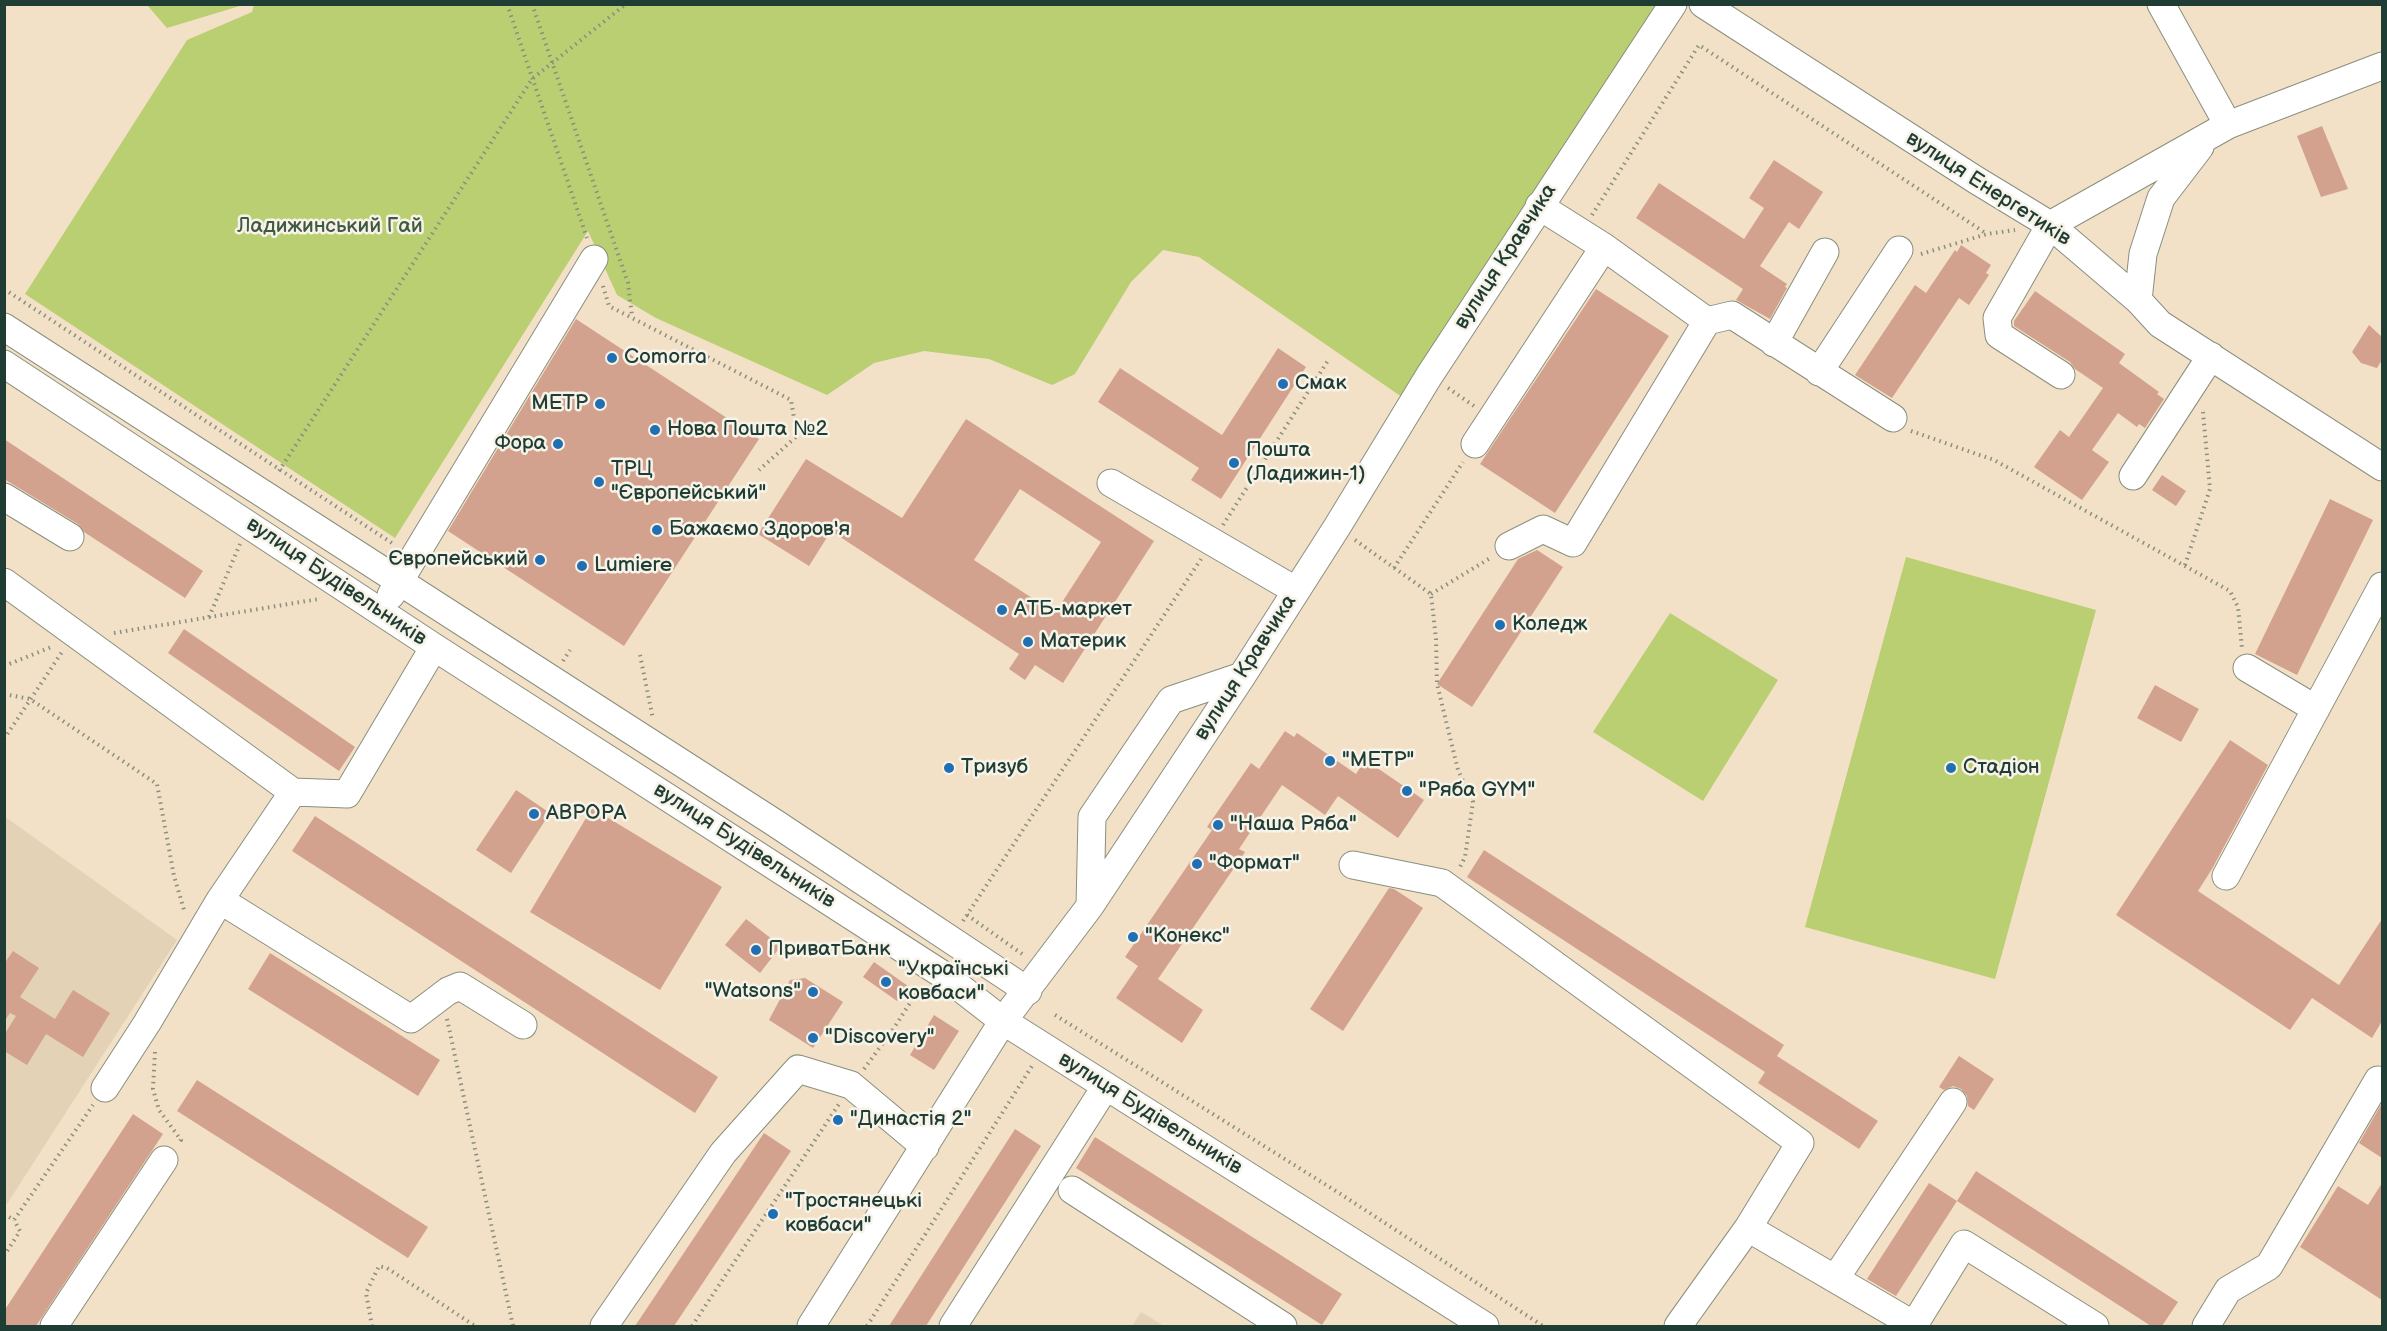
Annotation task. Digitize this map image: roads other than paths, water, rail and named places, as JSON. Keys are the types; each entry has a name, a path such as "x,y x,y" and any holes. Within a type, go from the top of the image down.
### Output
{"street":[{"name":"вулиця Кравчика","path":"811,1326 1004,1021 1090,906 1242,676 1337,527 1429,375 1673,4"},
{"name":"вулиця Енергетиків","path":"1703,4 2050,225 2138,300 2160,324 2380,461"},
{"path":"2161,4 2218,131"},
{"path":"2061,375 1999,335 1997,318 2050,225 2218,131 2382,66"},
{"path":"2138,300 2143,254 2161,198 2218,131"},
{"path":"1539,206 1604,247 1707,321"},
{"path":"1475,444 1604,247"},
{"path":"1819,372 1899,250"},
{"path":"1774,343 1825,252"},
{"path":"381,611 597,267"},
{"path":"1509,546 1543,529 1573,543 1707,321 1732,315 1893,418"},
{"path":"4,327 140,416 401,580 775,823 1028,991"},
{"path":"2133,476 2211,356"},
{"name":"вулиця Будівельників","path":"4,364 434,647 945,976 1004,1021 1485,1326"},
{"path":"1111,483 1295,590"},
{"path":"4,496 70,537"},
{"path":"4,582 75,640 292,792 347,794 434,647"},
{"path":"2226,876 2382,586"},
{"path":"2247,668 2316,709"},
{"path":"1090,906 1092,817 1171,700 1242,676"},
{"path":"584,743 603,713"},
{"path":"105,1088 147,1023 220,900 292,792"},
{"path":"1353,865 1443,883 1800,1143 1748,1228 1678,1326"},
{"path":"220,900 411,1019 460,986 523,1025"},
{"path":"604,1326 723,1152 798,1069 851,1086 925,1147"},
{"path":"2206,1326 2228,1290 2269,1266 2378,1080 2382,1082"},
{"path":"953,1326 1106,1086"},
{"path":"1835,1279 1953,1102"},
{"path":"54,1326 164,1160"},
{"path":"1072,1190 1283,1326"},
{"path":"1748,1228 1914,1325 1964,1244 2096,1326"}],"place":[{"name":"Comorra","path":"612,358"},
{"name":"Смак","path":"1283,384"},
{"name":"МЕТР","path":"600,404"},
{"name":"Нова Пошта №2","path":"655,430"},
{"name":"Фора","path":"558,444"},
{"name":"Пошта (Ладижин-1)","path":"1234,463"},
{"name":"ТРЦ \"Європейський\"","path":"599,482"},
{"name":"Бажаємо Здоров'я","path":"657,530"},
{"name":"Європейський","path":"540,560"},
{"name":"Lumiere","path":"582,566"},
{"name":"АТБ-маркет","path":"1002,610"},
{"name":"Коледж","path":"1500,625"},
{"name":"Материк","path":"1028,642"},
{"name":"\"МЕТР\"","path":"1330,761"},
{"name":"Тризуб","path":"949,768"},
{"name":"Стадіон","path":"1951,768"},
{"name":"\"Ряба GYM\"","path":"1407,791"},
{"name":"АВРОРА","path":"534,814"},
{"name":"\"Наша Ряба\"","path":"1218,825"},
{"name":"\"Формат\"","path":"1197,864"},
{"name":"\"Конекс\"","path":"1133,937"},
{"name":"ПриватБанк","path":"756,950"},
{"name":"\"Українські ковбаси\"","path":"886,982"},
{"name":"\"Watsons\"","path":"813,992"},
{"name":"\"Discovery\"","path":"813,1038"},
{"name":"\"Династія 2\"","path":"838,1120"},
{"name":"\"Тростянецькі ковбаси\"","path":"773,1214"}],"park label":[{"name":"Ладижинський Гай","path":"330,227"}]}
